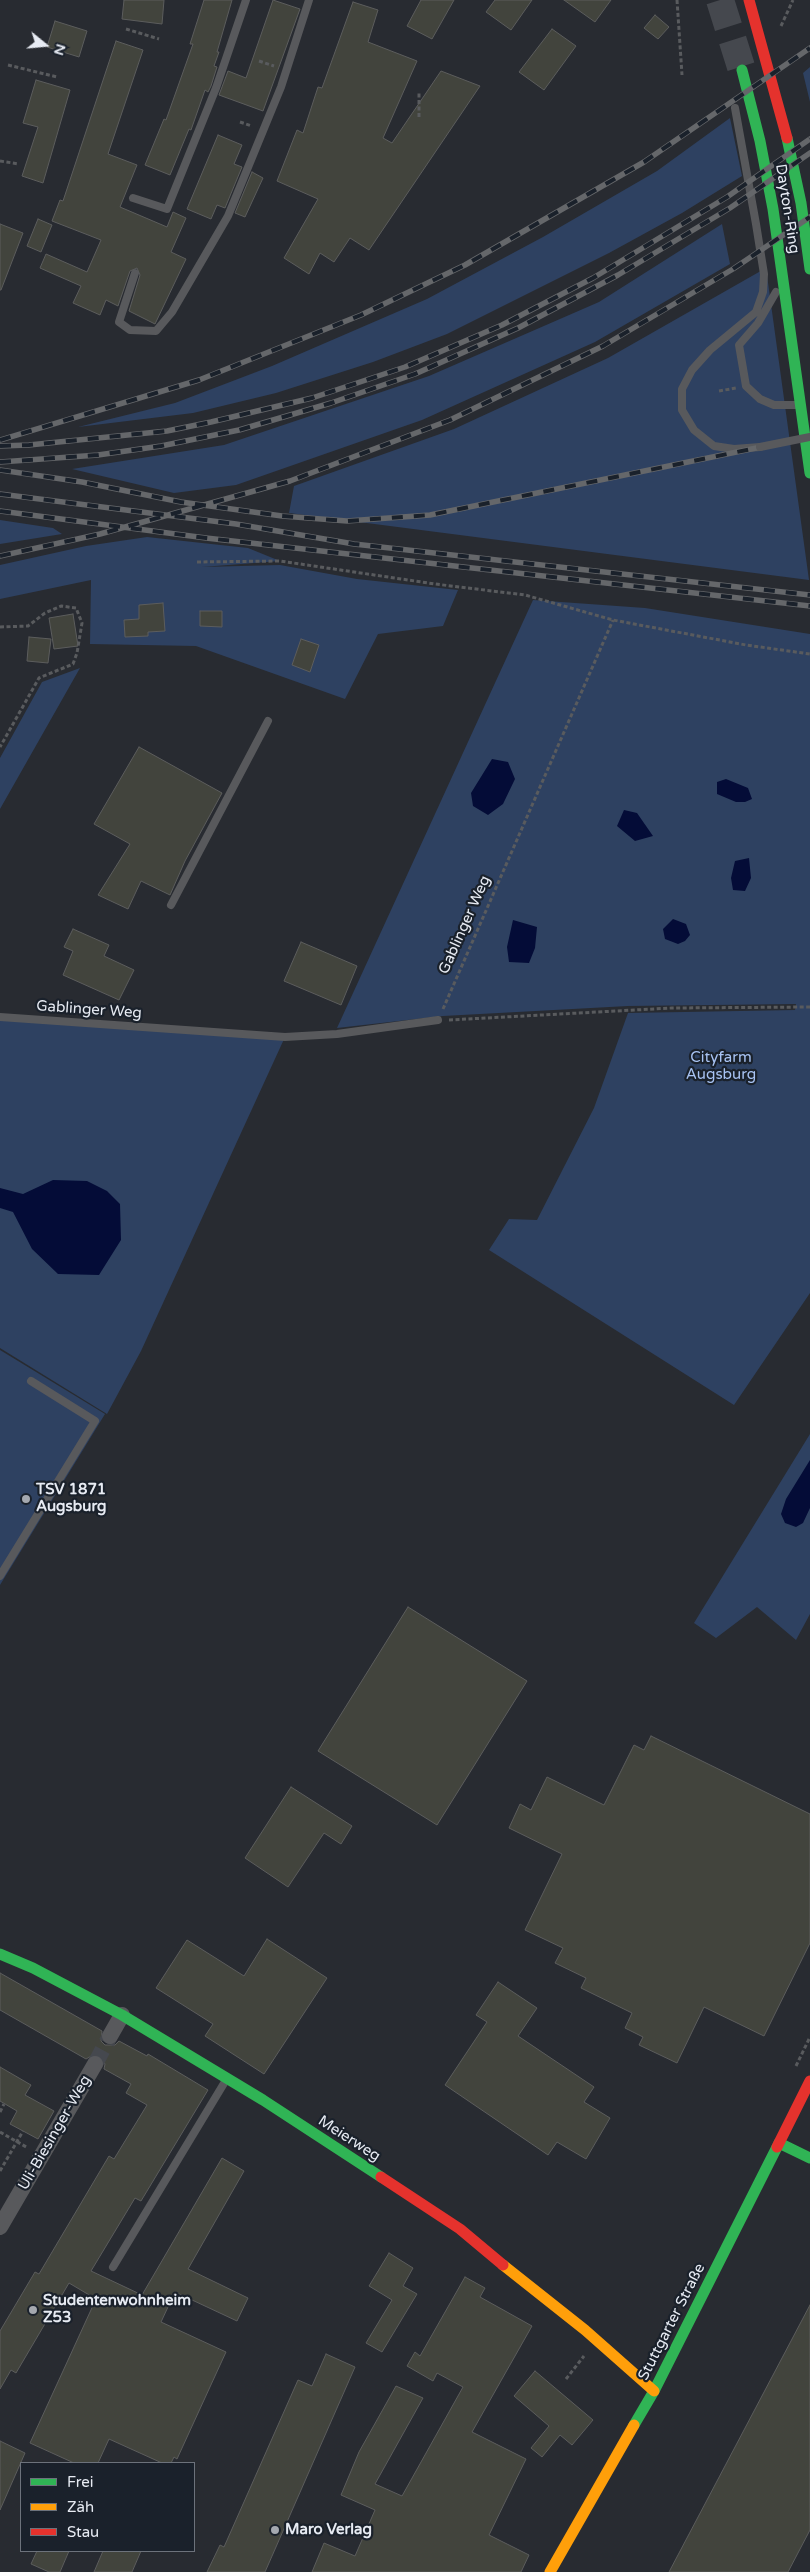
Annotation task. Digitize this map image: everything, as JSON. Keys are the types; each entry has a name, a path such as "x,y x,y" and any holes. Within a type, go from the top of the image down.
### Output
{"main road":[{"name":"Dayton-Ring","path":"749,0 786,133 801,203 810,269"},
{"name":"Dayton-Ring","path":"742,70 760,141 783,279 810,472"},
{"name":"Meierweg","path":"0,1954 33,1968 122,2014 227,2078 460,2229 596,2340 654,2391"},
{"name":"Stuttgarter Straße","path":"550,2572 654,2391 810,2080"},
{"path":"779,2143 810,2158"}],"street":[{"path":"110,2036 122,2014"},
{"name":"Uli-Biesinger-Weg","path":"0,2227 95,2064"}],"lane":[{"path":"134,198 167,209 216,88 246,0"},
{"path":"135,273 119,322 130,330 156,331 172,312 228,216 281,87 309,0"},
{"path":"734,108 764,274 763,292 756,312 735,332 710,350 692,370 682,389 682,410 694,430 714,446 734,450 810,437"},
{"path":"783,279 758,323 739,345 746,386 749,391 760,399 774,405 800,405"},
{"path":"171,905 268,721"},
{"name":"Gablinger Weg","path":"0,1017 285,1037 351,1032 438,1020"},
{"path":"0,1576 95,1420 31,1381"},
{"path":"113,2267 227,2078"}],"path":[{"path":"677,0 682,75"},
{"path":"782,30 781,23 793,0"},
{"path":"126,29 159,39"},
{"path":"8,65 57,77"},
{"path":"419,91 419,117"},
{"path":"0,161 19,164"},
{"path":"719,391 741,388"},
{"path":"197,562 280,561 525,595 613,620 746,645 810,654"},
{"path":"0,627 28,626 45,613 61,606 76,608 82,624 73,664 39,678 0,747"},
{"name":"Gablinger Weg","path":"438,1020 613,620"},
{"path":"438,1020 672,1008 810,1007"},
{"path":"0,2112 4,2104"},
{"path":"0,2171 23,2131"},
{"path":"0,2132 42,2156"},
{"path":"566,2379 596,2340"}],"green space":[{"path":"810,67 810,102 803,73"},
{"path":"730,118 742,176 682,213 609,253 447,334 373,362 276,393 193,413 78,427 175,403 272,366 427,299 543,237 657,171"},
{"path":"722,224 730,264 595,342 422,420 236,485 174,493 72,469 224,445 429,376 599,302"},
{"path":"766,268 809,580 289,513 294,486 454,429 608,358"},
{"path":"0,520 53,528 62,534 0,544"},
{"path":"147,537 248,548 280,561 202,567 280,565 357,579 458,590 443,626 378,634 345,699 196,646 90,644 91,580 0,599 0,565 86,546"},
{"name":"Cityfarm Augsburg","path":"533,600 645,608 810,634 810,1293 734,1405 489,1250 509,1219 537,1220 594,1108 628,1013 795,1010 796,1004 628,1006 443,1016 337,1028"},
{"path":"80,668 0,809 0,758 42,682"},
{"path":"0,1017 285,1037 141,1351 107,1414 0,1348"},
{"name":"TSV 1871 Augsburg","path":"0,1350 105,1414 0,1585"},
{"path":"810,1434 810,1614 796,1640 757,1607 716,1638 694,1623"}],"shaded area":[{"path":"492,759 508,762 515,779 503,804 488,815 473,806 471,793"},
{"path":"726,779 748,788 752,799 745,802 736,802 717,794 717,782"},
{"path":"624,810 637,813 653,836 635,841 617,826"},
{"path":"749,858 751,878 745,891 733,890 731,878 735,861"},
{"path":"673,919 686,924 690,935 685,941 678,944 665,939 663,929"},
{"path":"513,920 537,927 535,948 529,963 509,962 507,947"},
{"path":"53,1180 87,1181 107,1191 120,1204 121,1240 99,1275 58,1274 32,1249 13,1212 0,1208 0,1188 23,1194"},
{"path":"810,1460 810,1508 803,1523 796,1527 785,1523 781,1514 786,1499"}],"building":[{"path":"124,0 164,0 162,24 122,19"},
{"path":"204,0 232,0 217,52 219,52 214,66 217,67 211,86 208,92 205,90 191,130 189,129 170,175 145,165 164,119 166,120 193,44 190,44"},
{"path":"273,0 300,9 263,111 219,95 228,71 246,78"},
{"path":"421,0 454,0 432,39 407,26"},
{"path":"495,0 532,0 511,30 486,12"},
{"path":"564,0 611,0 595,22"},
{"path":"353,2 378,10 368,42 417,61 383,138 392,143 441,71 480,86 369,250 350,238 334,262 320,253 309,274 284,258 318,199 277,181 297,130 303,133 318,87 322,88"},
{"path":"655,15 669,27 658,39 644,28"},
{"path":"55,21 87,31 79,57 47,47"},
{"path":"552,29 576,46 544,90 519,72"},
{"path":"116,41 143,50 108,154 137,165 120,207 167,227 173,212 186,218 171,252 186,259 155,324 129,311 140,275 137,268 130,271 118,306 106,300 100,315 73,303 81,286 40,268 46,254 87,272 101,240 52,221 60,200 63,201"},
{"path":"36,80 70,90 43,183 22,176 38,127 23,123"},
{"path":"218,135 242,145 234,164 242,167 225,208 217,205 211,219 187,209"},
{"path":"252,172 263,178 245,217 235,213"},
{"path":"38,219 52,225 41,252 27,246"},
{"path":"0,224 23,233 1,290 0,290"},
{"path":"163,603 165,631 148,632 148,636 125,637 124,620 139,619 139,605"},
{"path":"200,611 222,611 222,627 200,626"},
{"path":"73,614 78,646 54,649 49,618"},
{"path":"29,637 51,639 48,663 27,661"},
{"path":"301,639 319,645 310,672 292,665"},
{"path":"139,747 222,793 185,861 170,895 141,881 128,909 98,895 130,844 94,824"},
{"path":"73,929 109,945 104,956 134,970 119,1000 63,975 73,951 64,947"},
{"path":"301,942 357,966 341,1005 284,981"},
{"path":"408,1607 527,1681 437,1825 318,1751"},
{"path":"651,1736 810,1814 810,1943 764,2036 704,2007 677,2063 639,2045 643,2037 625,2028 632,2013 581,1988 586,1978 555,1963 563,1948 525,1930 562,1854 509,1828 520,1804 531,1810 547,1777 604,1805 634,1745 644,1750"},
{"path":"291,1787 352,1826 341,1844 324,1833 288,1887 245,1858"},
{"path":"267,1939 327,1978 264,2074 205,2036 213,2024 156,1988 187,1940 244,1976"},
{"path":"0,1973 102,2031 101,2041 105,2045 115,2045 119,2041 147,2056 148,2054 208,2090 141,2201 135,2198 91,2271 142,2295 222,2158 244,2171 188,2269 248,2298 237,2321 175,2292 161,2322 226,2352 177,2459 174,2457 172,2462 160,2462 109,2439 98,2462 72,2462 30,2443 96,2299 69,2283 16,2373 11,2370 0,2389 0,2331 35,2272 39,2274 109,2156 114,2159 147,2105 126,2093 131,2084 104,2069 105,2064 100,2056 95,2054 86,2059 0,2010"},
{"path":"498,1982 537,2008 518,2036 594,2087 584,2102 610,2118 586,2159 557,2142 548,2155 445,2085 487,2022 476,2015"},
{"path":"0,2067 31,2085 25,2095 54,2111 38,2139 10,2124 17,2111 0,2101"},
{"path":"389,2253 413,2268 403,2286 417,2294 382,2352 366,2343 392,2300 369,2286"},
{"path":"465,2277 485,2288 480,2297 532,2326 472,2432 526,2459 489,2535 529,2555 521,2572 312,2572 324,2543 355,2556 375,2510 341,2495 359,2452 396,2386 423,2398 375,2484 402,2496 463,2387 437,2373 433,2381 407,2366 415,2352 420,2356"},
{"path":"810,2305 810,2530 788,2572 669,2572"},
{"path":"326,2354 355,2367 265,2572 207,2572 220,2545 224,2547 298,2380 312,2386"},
{"path":"535,2371 593,2420 572,2445 560,2435 542,2457 531,2448 549,2426 514,2396"},
{"path":"0,2441 25,2453 0,2510"},
{"path":"37,2552 69,2552 60,2572 49,2572 31,2564"},
{"path":"103,2552 141,2552 132,2572 94,2572"}],"tunnel":[{"path":"720,0 742,70"},
{"path":"95,2064 110,2036"}],"railway":[{"path":"0,440 199,380 361,315 465,265 644,162 810,48"},
{"path":"0,446 29,445 167,431 312,398 405,367 502,325 593,278 727,197 810,139"},
{"path":"0,462 98,455 161,446 239,430 331,403 415,374 518,328 618,275 730,208 810,153"},
{"path":"0,556 100,534 290,481 450,420 603,346 733,269 810,217"},
{"path":"0,470 82,482 181,502 282,516 347,521 430,515 810,437"},
{"path":"0,494 236,524 354,544 810,595"},
{"path":"0,511 206,538 810,606"}],"traffic: fast":[{"path":"742,70 760,141 773,209 810,473"},
{"path":"787,138 801,203 810,269"},
{"path":"0,1954 33,1968 122,2015 263,2100 381,2177"},
{"path":"779,2143 810,2158"},
{"path":"634,2425 654,2391 777,2147"}],"traffic: slow":[{"path":"503,2265 585,2330 654,2391"},
{"path":"550,2572 634,2425"}],"traffic: jam":[{"path":"749,0 787,138"},
{"path":"777,2147 810,2081"},
{"path":"381,2177 460,2229 503,2265"}],"place":[{"name":"TSV 1871 Augsburg","path":"26,1499"},
{"name":"Studentenwohnheim Z53","path":"33,2310"},
{"name":"Maro Verlag","path":"275,2530"}]}
